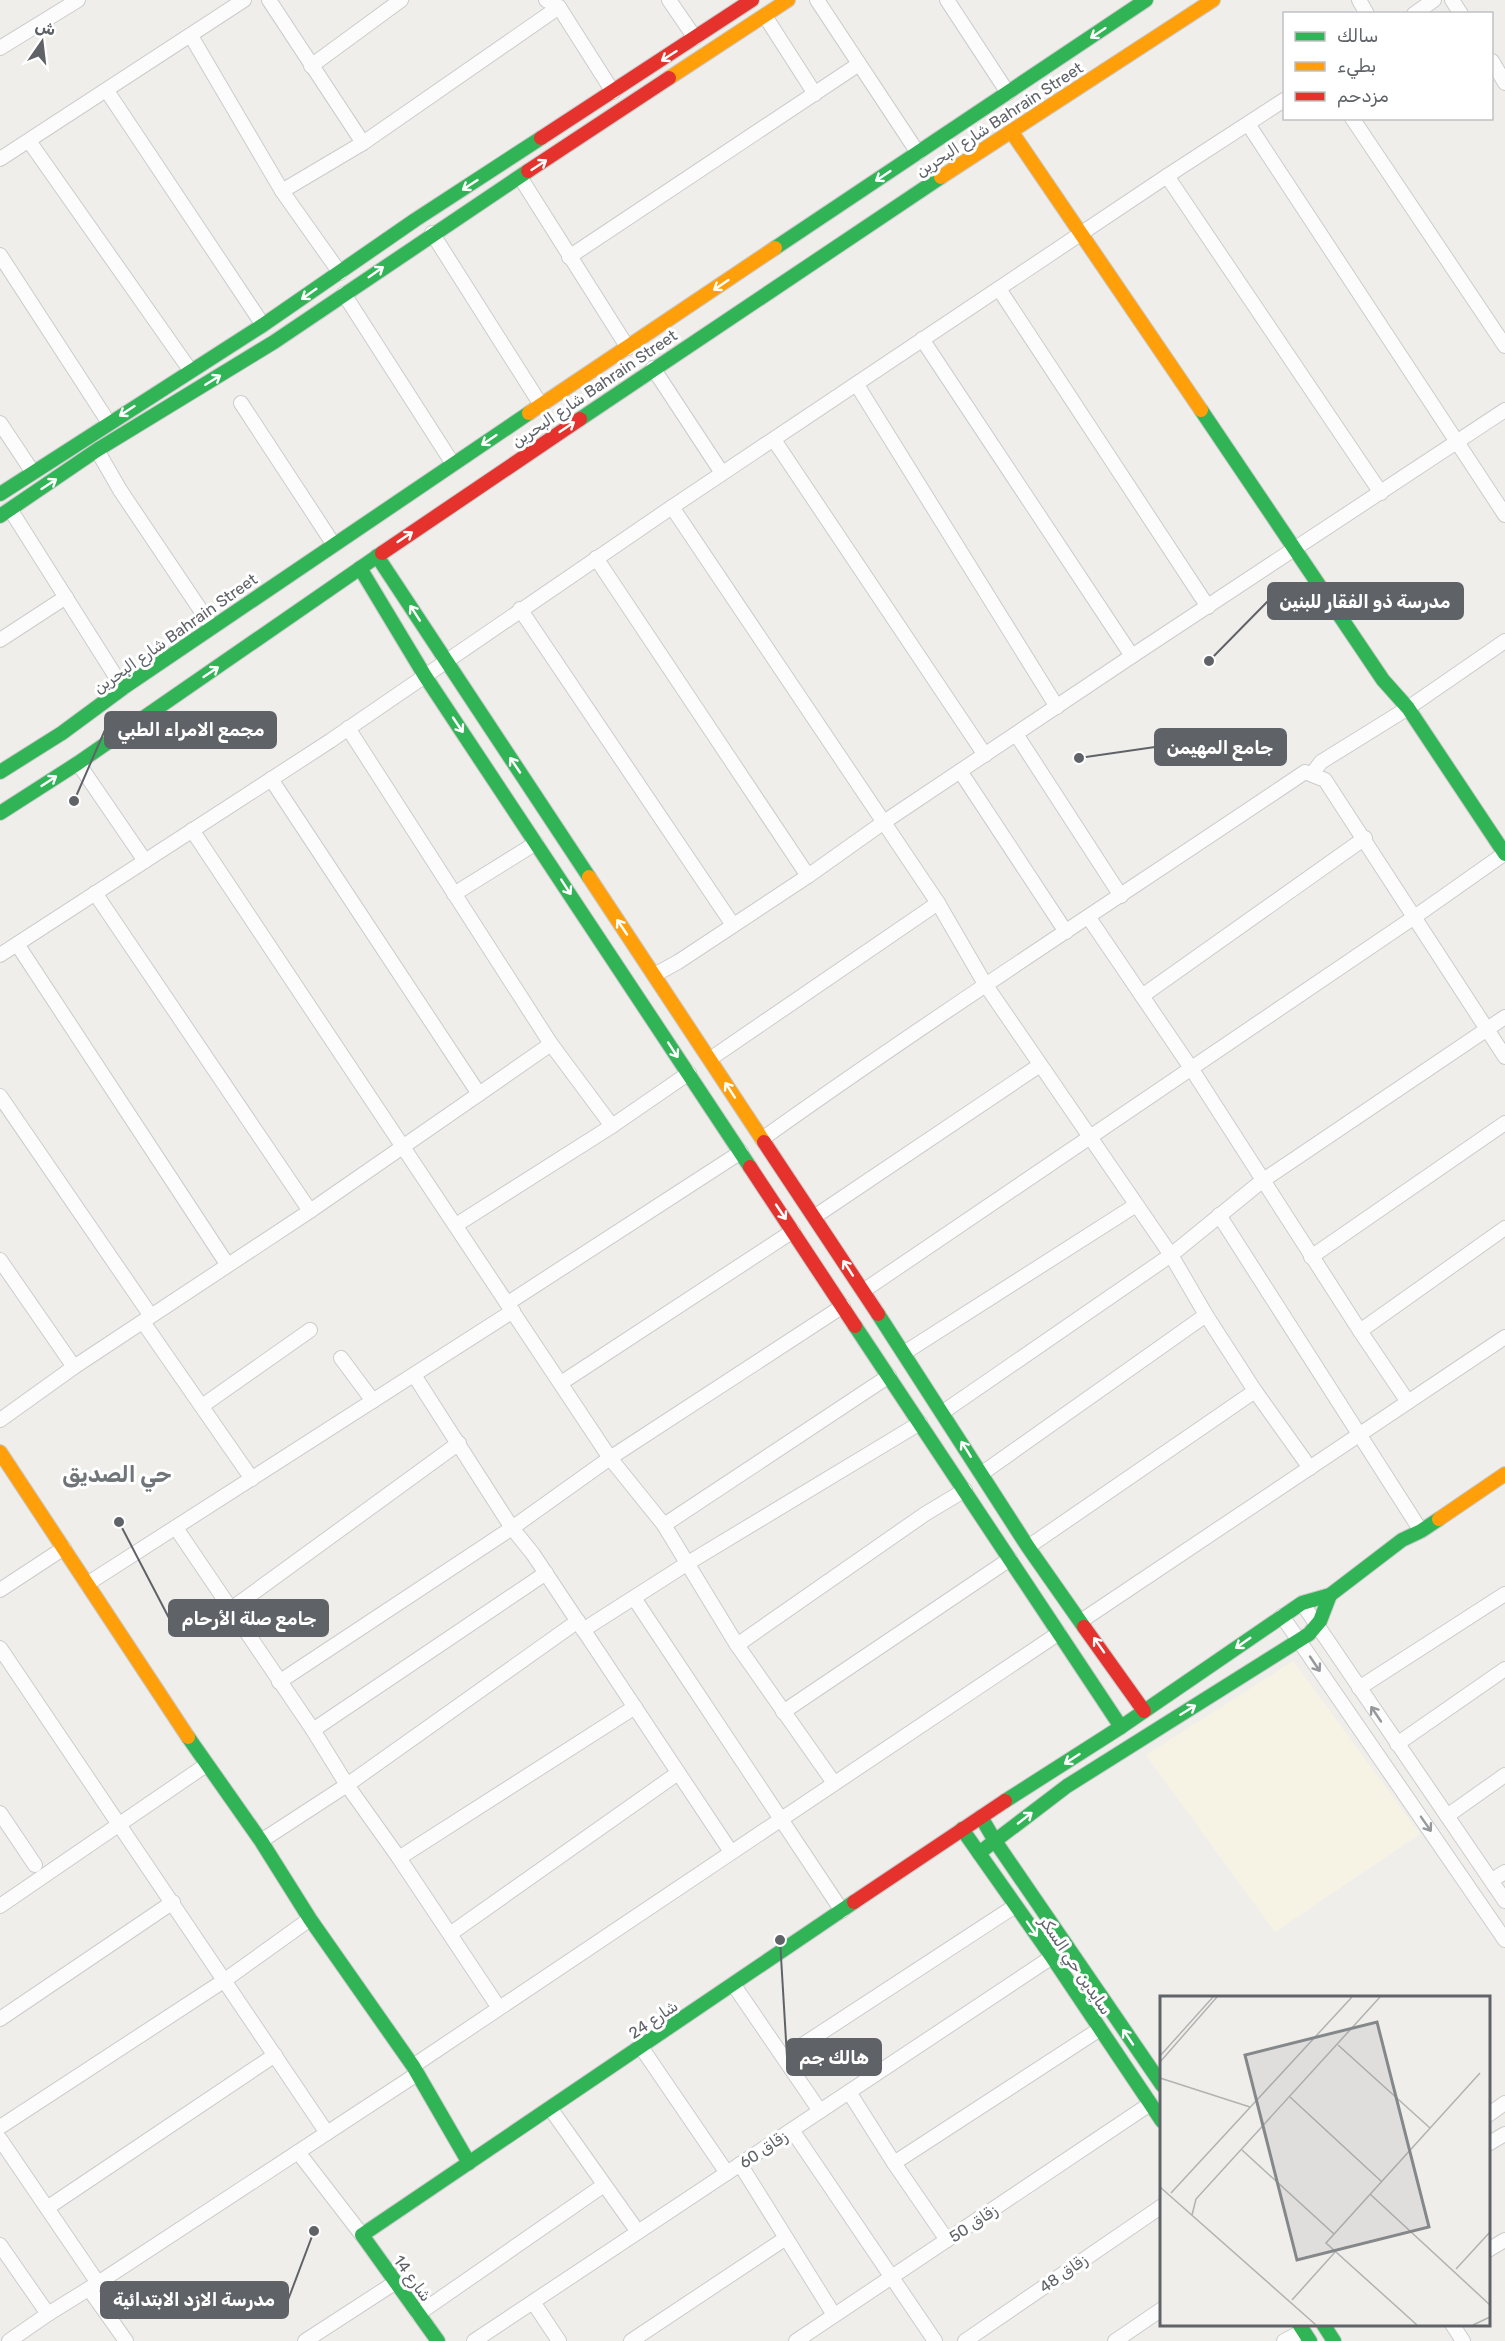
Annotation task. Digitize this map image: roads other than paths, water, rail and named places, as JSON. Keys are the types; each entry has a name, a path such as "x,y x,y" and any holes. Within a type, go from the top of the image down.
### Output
{"street":[{"path":"0,48 78,0"},
{"path":"0,159 244,0"},
{"path":"269,0 363,143"},
{"path":"311,66 401,0"},
{"path":"546,0 560,8 613,92"},
{"path":"669,0 695,39"},
{"path":"0,494 32,471 263,325 425,214 752,0"},
{"path":"123,688 66,597 5,513 97,450 274,342 432,233 788,0"},
{"path":"817,0 918,153"},
{"name":"شارع البحرين Bahrain Street","path":"2,808 78,763 653,368 832,230 918,153 1146,0"},
{"name":"شارع البحرين Bahrain Street","path":"0,772 62,733 212,627 628,348 832,230 1011,131 1213,0"},
{"path":"1417,12 1434,0"},
{"path":"954,2 1008,93"},
{"path":"282,191 363,143 560,8"},
{"path":"765,16 815,94"},
{"path":"191,36 282,191 340,273"},
{"path":"569,257 860,64"},
{"path":"1493,65 1505,82"},
{"path":"107,90 263,325"},
{"path":"0,955 447,663 520,609 722,473 857,385 1081,232 1283,101"},
{"path":"1353,120 1505,346"},
{"path":"1248,124 1505,515"},
{"path":"863,1291 1505,854 1408,708 1383,680 1294,550 1011,131"},
{"path":"29,141 190,370"},
{"path":"1167,176 1381,493"},
{"path":"520,177 628,348"},
{"path":"432,233 541,405"},
{"path":"0,255 109,423"},
{"path":"999,289 1208,607"},
{"path":"344,294 453,464"},
{"path":"922,339 1132,656"},
{"path":"653,368 722,473"},
{"path":"857,385 1057,707"},
{"path":"148,398 158,412"},
{"path":"241,403 334,545"},
{"path":"654,975 808,876 884,822 1132,656 1505,410"},
{"path":"0,423 32,471"},
{"path":"774,440 985,755"},
{"path":"97,450 120,490 212,627"},
{"path":"672,507 938,903 985,984 1171,1256 1255,1391 1310,1468"},
{"path":"377,556 943,1412 1029,1547 1144,1711"},
{"path":"596,558 808,876"},
{"path":"360,568 425,676 1121,1727"},
{"path":"0,640 66,597"},
{"path":"520,609 733,925"},
{"path":"1312,774 1321,762 1502,648"},
{"path":"348,728 552,1044 612,1126"},
{"path":"1016,734 1121,896"},
{"path":"78,763 145,861"},
{"path":"960,771 1066,932"},
{"path":"762,1139 985,984 1089,918 1305,772 1325,780 1365,838 1413,918 1505,1057"},
{"path":"271,779 479,1094"},
{"path":"192,830 610,1458 664,1526 737,1645 834,1784"},
{"path":"1142,996 1365,838"},
{"path":"454,894 536,843"},
{"path":"95,893 310,1211"},
{"path":"710,1059 938,903"},
{"path":"1089,918 1191,1068 1359,1331 1408,1402"},
{"path":"17,944 227,1264"},
{"path":"943,1412 1171,1256 1262,1181 1505,1017"},
{"path":"0,1419 227,1264 310,1211 552,1044"},
{"path":"814,1217 1040,1065"},
{"path":"456,1225 612,1126 688,1073"},
{"path":"0,1096 252,1479"},
{"path":"1311,1257 1505,1123"},
{"path":"87,1584 414,1375 510,1307 741,1152"},
{"path":"904,1353 1136,1205"},
{"path":"1220,1215 1421,1531"},
{"path":"1359,1331 1505,1227"},
{"path":"561,1383 793,1231"},
{"path":"0,1260 74,1367"},
{"path":"279,1682 512,1528 610,1458 843,1306"},
{"path":"981,1474 1206,1315"},
{"path":"861,1334 882,1321"},
{"path":"202,1406 310,1330"},
{"path":"1081,1621 1505,1337"},
{"path":"341,1358 373,1401"},
{"path":"414,1375 512,1528 546,1573 731,1852"},
{"path":"664,1526 889,1376"},
{"path":"1029,1547 1255,1391"},
{"path":"261,1841 581,1626 634,1598 920,1423"},
{"path":"231,1609 459,1443"},
{"path":"0,1452 206,1765 261,1841 310,1918 415,2070 469,2163"},
{"path":"979,1853 1067,1786 1300,1641 1317,1626 1330,1595 1401,1540 1421,1531 1505,1474"},
{"path":"737,1645 925,1514 965,1490"},
{"path":"176,1528 313,1730 346,1785 399,1858 499,2008"},
{"path":"0,1590 64,1548"},
{"path":"783,1712 1010,1559"},
{"path":"313,1730 546,1573"},
{"path":"1359,1688 1505,1594"},
{"name":"شارع 24","path":"362,2235 962,1829 1121,1727 1282,1616 1302,1603 1330,1595"},
{"path":"634,1598 842,1911"},
{"path":"1302,1603 1505,1900"},
{"path":"1282,1616 1505,1941"},
{"path":"9,2341 327,2133 499,2008 1059,1633"},
{"path":"0,1648 327,2133"},
{"path":"1397,1744 1505,1669"},
{"path":"1101,1696 1123,1680"},
{"path":"399,1858 634,1707"},
{"path":"0,1906 206,1765"},
{"path":"450,1934 678,1773"},
{"path":"1447,1816 1505,1775"},
{"path":"0,1813 35,1865"},
{"name":"سايدين حي السكر","path":"981,1817 1160,2084"},
{"name":"سايدين حي السكر","path":"962,1829 1052,1957 1160,2119"},
{"path":"1492,1880 1505,1872"},
{"path":"0,2019 172,1902"},
{"path":"784,2057 1015,1906"},
{"path":"0,2127 225,1980 310,1918"},
{"name":"زقاق 60","path":"474,2341 1052,1957"},
{"path":"733,1984 820,2111"},
{"path":"894,2163 1100,2029"},
{"path":"641,2046 727,2173"},
{"path":"47,2208 275,2055"},
{"path":"849,2092 947,2240"},
{"path":"1490,2114 1505,2103"},
{"name":"زقاق 50","path":"796,2341 1150,2104"},
{"path":"550,2108 638,2232"},
{"path":"792,2130 935,2341"},
{"path":"1490,2143 1505,2134"},
{"path":"0,2139 47,2208 126,2341"},
{"path":"298,2152 362,2235"},
{"path":"740,2164 834,2315"},
{"path":"418,2314 604,2185"},
{"name":"زقاق 48","path":"965,2341 1160,2207"},
{"name":"شارع 14","path":"362,2235 438,2341"},
{"path":"631,2341 786,2238"},
{"path":"1490,2249 1505,2240"},
{"path":"0,2245 48,2314"},
{"path":"305,2341 396,2282"},
{"path":"533,2302 559,2341"},
{"path":"1115,2341 1160,2310"},
{"path":"1324,2326 1334,2341"},
{"path":"1453,2326 1462,2341"},
{"path":"1284,2341 1304,2332"}],"place":[{"name":"مدرسة ذو الفقار للبنين","path":"1209,661"},
{"name":"جامع المهيمن","path":"1079,758"},
{"name":"مجمع الامراء الطبي","path":"74,801"},
{"name":"جامع صلة الأرحام","path":"119,1522"},
{"name":"هالك جم","path":"780,1940"},
{"name":"مدرسة الازد الابتدائية","path":"314,2231"}],"district":[{"name":"حي الصديق","path":"117,1474"}]}
